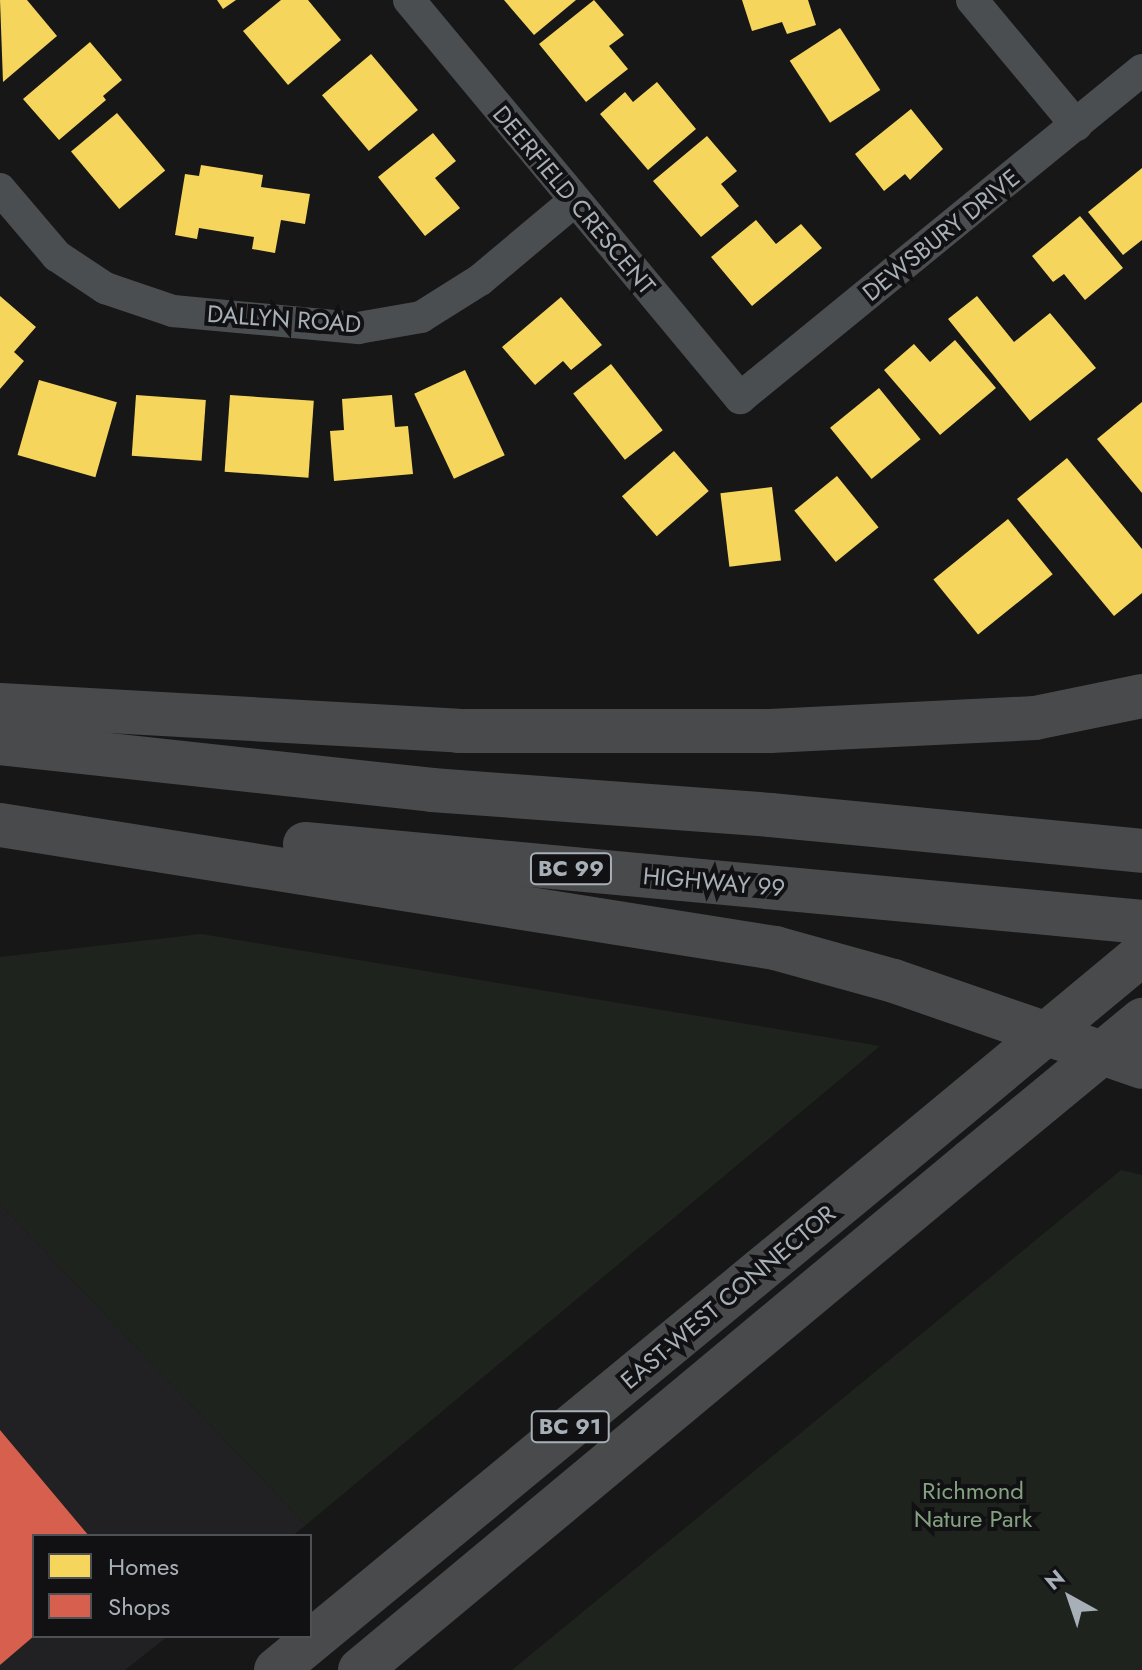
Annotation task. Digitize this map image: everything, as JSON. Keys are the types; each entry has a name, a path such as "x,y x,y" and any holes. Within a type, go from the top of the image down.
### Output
{"highway":[{"path":"0,705 458,731 770,731 1035,718 1142,696"},
{"path":"0,743 432,790 770,815 1142,851"},
{"name":"HIGHWAY 99","path":"0,811 266,840 1142,922"},
{"path":"0,825 775,948 894,981 1142,1067"},
{"name":"EAST-WEST CONNECTOR","path":"276,1670 1142,954"},
{"name":"EAST-WEST CONNECTOR","path":"360,1670 1142,1020"}],"street":[{"name":"DEERFIELD CRESCENT","path":"409,0 573,202 740,398"},
{"path":"972,0 1076,125"},
{"name":"DEWSBURY DRIVE","path":"740,398 1142,70"},
{"name":"DALLYN ROAD","path":"0,189 57,256 105,288 173,311 358,328 421,317 480,280 573,202"}],"shaded area":[{"path":"0,1204 306,1525 295,1534 32,1534 32,1638 165,1638 125,1670 0,1670"}],"green space":[{"path":"201,934 880,1046 306,1525 0,1204 0,957"},
{"name":"Richmond Nature Park","path":"1121,1170 1142,1175 1142,1670 512,1670"}],"building: Homes":[{"path":"0,0 27,0 57,36 3,82"},
{"path":"217,0 236,0 223,9"},
{"path":"281,0 308,0 341,40 288,85 243,31"},
{"path":"504,0 576,0 534,35"},
{"path":"594,0 624,35 609,46 628,69 586,102 539,44"},
{"path":"742,0 808,0 816,25 787,34 782,22 752,31"},
{"path":"840,28 880,90 830,123 790,61"},
{"path":"90,42 122,80 103,96 106,100 59,140 23,99"},
{"path":"371,54 418,110 369,151 322,95"},
{"path":"657,82 696,129 648,170 600,114 625,92 633,102"},
{"path":"911,109 943,149 910,180 905,174 884,191 855,154"},
{"path":"117,113 165,170 119,209 71,152"},
{"path":"433,133 456,161 435,178 460,208 425,236 378,177"},
{"path":"707,136 737,171 721,184 739,206 701,237 653,181"},
{"path":"201,165 263,175 261,187 310,194 305,224 281,220 275,253 252,249 254,237 199,228 197,239 175,235 185,174 199,176"},
{"path":"1142,168 1142,240 1123,255 1088,212"},
{"path":"1080,216 1123,268 1085,300 1064,274 1053,282 1032,256"},
{"path":"756,220 776,244 801,224 822,248 752,306 711,257"},
{"path":"0,296 36,327 14,352 24,361 0,389"},
{"path":"977,296 1014,342 1050,313 1096,368 1030,421 948,319"},
{"path":"561,297 602,345 571,370 563,361 535,385 502,347"},
{"path":"955,340 996,388 940,435 884,370 914,344 930,362"},
{"path":"611,364 663,430 625,460 573,394"},
{"path":"465,370 505,455 454,479 414,394"},
{"path":"39,380 117,402 95,477 18,455"},
{"path":"879,388 921,439 872,479 830,428"},
{"path":"136,395 206,400 202,461 132,456"},
{"path":"230,395 314,401 308,478 225,472"},
{"path":"392,395 395,427 408,426 413,474 334,481 330,431 344,430 342,399"},
{"path":"1142,402 1142,493 1097,439"},
{"path":"674,451 709,491 657,536 622,496"},
{"path":"1067,458 1142,549 1142,593 1114,616 1017,499"},
{"path":"837,476 879,527 836,562 794,511"},
{"path":"772,487 781,560 729,567 720,493"},
{"path":"1008,519 1053,574 978,635 933,579"}],"building: Shops":[{"path":"0,1430 87,1534 32,1534 32,1638 0,1665"}]}
